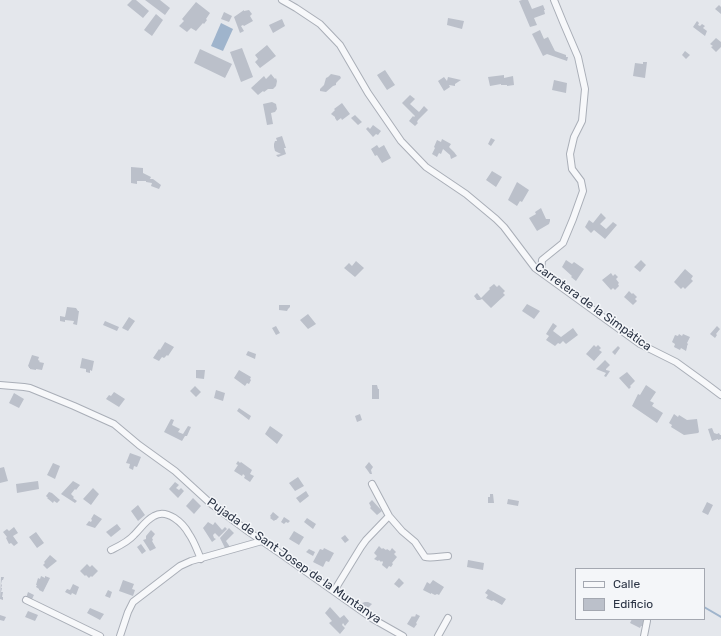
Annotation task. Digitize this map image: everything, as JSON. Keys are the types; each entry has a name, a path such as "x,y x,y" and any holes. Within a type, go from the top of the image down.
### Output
{"street":[{"name":"Carretera de la Simpàtica","path":"282,0 320,24 340,45 368,94 401,141 426,167 466,194 504,227 535,268 640,344 676,362 721,395"},
{"path":"541,272 542,260 563,243 583,191 581,181 572,169 570,154 574,137 582,121 585,89 578,57 554,0"},
{"name":"Pujada de Sant Josep de la Muntanya","path":"0,385 30,388 114,424 139,445 175,471 214,506 373,619 402,636"},
{"path":"372,484 389,516 402,531 415,542 425,557 430,558 448,556"},
{"path":"111,550 124,544 150,518 161,513 175,518 185,528 201,559"},
{"path":"334,591 366,540 389,516"},
{"path":"120,636 133,602 180,566 185,563 262,541"},
{"path":"26,600 100,636"},
{"path":"438,636 448,618"},
{"path":"644,636 647,621"}],"water":[{"path":"221,23 233,29 223,51 211,46"}],"building":[{"path":"132,0 136,0 149,11 143,18 127,5"},
{"path":"145,0 160,0 170,8 165,15"},
{"path":"528,0 532,9 543,5 545,14 534,18 537,25 530,27 519,1"},
{"path":"196,2 210,13 204,24 203,23 196,31 191,28 187,32 179,26 184,21 182,19"},
{"path":"719,5 721,7 721,14 715,9"},
{"path":"244,10 249,10 252,14 250,16 253,21 241,26 244,31 240,33 234,17"},
{"path":"224,12 232,16 229,22 221,19"},
{"path":"156,14 163,20 152,36 144,30"},
{"path":"448,18 464,21 462,29 447,25"},
{"path":"282,19 285,26 273,33 269,25"},
{"path":"697,21 699,23 698,25 700,26 702,24 705,26 703,28 707,31 705,36 693,27"},
{"path":"540,30 544,39 548,37 555,51 568,57 567,61 547,54 543,56 532,34"},
{"path":"716,38 721,42 721,47 716,52 710,44"},
{"path":"267,45 276,56 260,68 255,62 258,59 255,55"},
{"path":"242,48 253,77 241,82 230,52"},
{"path":"200,49 232,64 225,78 194,63"},
{"path":"685,51 690,55 686,59 682,55"},
{"path":"643,62 647,62 645,78 633,76 635,63 643,64"},
{"path":"385,70 395,85 387,90 377,75"},
{"path":"271,74 275,79 276,78 276,86 273,89 263,91 258,95 251,88 264,76 266,79"},
{"path":"331,74 340,76 341,78 336,85 326,92 320,91 326,78"},
{"path":"504,75 504,78 513,76 514,85 507,86 501,84 490,86 488,77"},
{"path":"444,77 447,81 448,77 461,80 455,84 455,86 449,85 450,87 444,91 438,81"},
{"path":"554,80 567,83 566,93 552,90"},
{"path":"410,95 415,99 410,104 419,112 424,106 428,110 418,120 418,123 415,126 409,121 413,116 415,116 402,103"},
{"path":"272,102 276,104 277,109 275,112 271,113 273,124 267,125 263,104"},
{"path":"342,103 350,114 342,120 341,118 337,121 331,114 335,110 334,109"},
{"path":"355,115 362,122 358,125 351,118"},
{"path":"373,125 381,131 378,135 376,134 373,137 366,129 368,127 370,129"},
{"path":"282,136 286,148 284,148 286,154 278,157 276,155 281,154 275,151 274,144 275,141 277,141 276,138"},
{"path":"491,138 495,140 491,146 488,144"},
{"path":"442,139 451,144 449,147 457,156 451,159 450,155 443,149 441,154 439,153 437,157 432,154 437,140 441,142"},
{"path":"377,145 379,148 384,145 391,158 382,163 371,149"},
{"path":"131,167 143,168 143,173 161,185 159,189 151,186 152,183 146,181 137,181 137,184 131,183"},
{"path":"492,171 502,177 496,187 486,180"},
{"path":"517,182 529,190 522,202 520,201 517,206 508,200"},
{"path":"541,208 546,219 550,219 550,221 549,224 537,231 529,218 536,214 535,212"},
{"path":"601,213 606,218 600,224 606,229 613,222 617,225 605,239 594,230 591,233 585,227 589,220 593,223"},
{"path":"566,260 572,264 574,262 584,269 576,281 562,267"},
{"path":"641,260 646,265 640,272 634,267"},
{"path":"356,261 364,268 355,277 344,268 349,263 352,266"},
{"path":"685,269 693,276 691,279 693,281 685,289 683,287 681,289 674,282"},
{"path":"611,273 613,276 615,274 618,277 616,279 619,286 615,290 613,288 611,290 602,280"},
{"path":"494,284 497,287 499,285 505,291 503,293 505,295 491,308 482,299 477,300 474,296 477,293 481,298"},
{"path":"629,291 637,297 635,299 637,301 633,305 624,297"},
{"path":"527,304 540,311 534,319 522,311"},
{"path":"279,305 290,305 290,307 287,311 279,310"},
{"path":"67,307 76,308 79,311 77,325 73,324 74,321 60,321 60,316 65,317"},
{"path":"308,314 316,324 308,329 300,320"},
{"path":"129,317 135,321 128,331 122,328"},
{"path":"105,321 119,327 117,331 103,325"},
{"path":"553,323 557,326 553,331 561,337 573,328 578,335 566,344 563,341 555,346 546,340 549,336 546,334"},
{"path":"276,326 280,333 276,335 272,328"},
{"path":"717,326 720,329 715,338 710,334"},
{"path":"679,334 690,337 687,343 686,351 681,348 680,350 674,347 675,344 672,342 675,335 678,336"},
{"path":"165,342 174,347 168,356 167,355 164,358 162,357 159,361 153,358 159,349 160,350"},
{"path":"594,345 596,347 598,345 601,348 599,350 602,352 594,361 586,354"},
{"path":"618,346 620,348 615,355 612,352"},
{"path":"248,351 256,354 255,359 246,355"},
{"path":"32,355 39,357 39,362 44,363 42,370 29,368 28,366"},
{"path":"82,358 94,361 92,371 90,370 90,373 86,372 86,369 80,368"},
{"path":"605,360 610,365 606,369 610,371 606,377 604,376 606,373 596,369"},
{"path":"196,370 205,370 204,379 196,378"},
{"path":"239,370 251,377 249,384 247,383 245,386 234,378"},
{"path":"627,372 635,381 629,389 619,378"},
{"path":"372,385 377,385 379,389 379,399 372,399"},
{"path":"646,385 656,392 650,401 654,403 652,406 663,413 657,423 632,406 638,394 640,395"},
{"path":"195,386 201,392 196,397 190,391"},
{"path":"216,390 225,393 223,401 214,398"},
{"path":"114,392 125,399 119,407 106,399"},
{"path":"14,393 24,399 19,408 9,403"},
{"path":"239,408 251,416 249,420 237,411"},
{"path":"360,414 362,420 357,422 355,416"},
{"path":"674,414 687,420 697,419 699,432 684,435 671,427 672,425 669,423"},
{"path":"171,419 174,420 172,425 180,429 178,432 183,434 188,426 191,427 187,436 185,436 182,441 164,432"},
{"path":"270,426 283,435 277,444 265,434"},
{"path":"712,428 714,433 719,433 721,435 721,439 712,441 708,429"},
{"path":"130,453 141,457 137,467 134,466 133,470 129,468 130,464 126,463"},
{"path":"238,461 252,470 250,474 254,476 250,482 244,478 245,476 243,474 242,476 234,471 238,465 236,464"},
{"path":"369,462 373,467 371,470 372,474 370,474 365,467"},
{"path":"53,463 60,466 55,479 47,475"},
{"path":"4,467 8,481 0,483 0,468"},
{"path":"298,477 304,486 295,491 289,483"},
{"path":"38,481 39,489 17,493 16,484"},
{"path":"73,481 80,485 71,494 77,501 75,503 61,494"},
{"path":"175,482 179,485 176,488 179,490 181,488 184,491 178,498 169,489"},
{"path":"93,488 99,494 91,505 83,499"},
{"path":"306,491 309,496 300,503 296,498"},
{"path":"49,492 60,500 57,503 54,501 53,503 47,498 46,496"},
{"path":"490,494 493,494 494,503 488,503 488,497 490,497"},
{"path":"193,498 201,506 194,514 186,506"},
{"path":"508,499 519,501 518,506 507,504"},
{"path":"372,500 382,511 377,515 370,508 369,503"},
{"path":"707,502 713,505 708,515 702,512"},
{"path":"138,505 145,515 138,521 131,511"},
{"path":"273,512 279,517 274,521 270,518"},
{"path":"94,514 102,519 95,528 86,525 89,521 91,522"},
{"path":"284,517 290,521 288,523 286,522 284,524 281,522"},
{"path":"307,518 316,524 313,529 304,522"},
{"path":"208,522 213,525 215,522 222,530 225,527 227,529 219,537 215,533 213,535 216,539 212,542 203,528"},
{"path":"117,524 121,529 111,537 106,532"},
{"path":"14,527 18,533 13,536 18,543 14,546 11,543 9,544 6,538 7,537 3,532 7,529 9,531"},
{"path":"229,528 234,533 226,541 230,547 225,548 220,538"},
{"path":"151,530 155,534 152,541 156,548 150,551 143,540 146,539 146,536"},
{"path":"294,531 304,537 299,545 289,539"},
{"path":"36,532 44,543 37,548 29,537"},
{"path":"345,535 349,540 345,543 341,538"},
{"path":"141,544 146,551 142,554 137,547"},
{"path":"379,546 382,549 387,549 390,551 392,548 396,552 394,554 397,557 392,563 393,564 391,567 389,566 387,569 382,565 382,561 381,562 374,559 377,556 374,553"},
{"path":"324,548 334,553 329,562 326,561 323,567 313,562 320,549 323,550"},
{"path":"309,549 315,552 313,556 306,552"},
{"path":"50,555 57,561 47,569 43,565"},
{"path":"468,560 484,563 483,570 467,567"},
{"path":"87,564 90,567 92,565 98,571 89,578 80,571"},
{"path":"41,576 50,578 43,592 36,587 38,578 40,579"},
{"path":"1,577 4,577 1,584 3,600 0,599"},
{"path":"399,578 404,583 399,588 394,584"},
{"path":"123,580 134,584 132,589 135,590 133,596 119,591"},
{"path":"433,580 444,587 439,595 431,594 423,590 427,582 430,584"},
{"path":"73,584 79,587 76,595 72,593 71,595 65,592 67,589 70,590"},
{"path":"488,589 506,599 502,605 486,598 488,595 485,593"},
{"path":"108,590 112,592 110,598 105,596"},
{"path":"28,592 34,595 31,601 26,598"},
{"path":"365,602 372,604 368,608 365,608 362,603"},
{"path":"330,607 340,618 344,615 349,621 345,626 343,623 342,625 345,628 340,634 329,623 332,621 325,613"},
{"path":"90,608 104,614 100,620 87,613"},
{"path":"28,611 38,615 35,621 25,617"},
{"path":"416,614 420,616 414,628 407,624 412,616 415,617"},
{"path":"0,615 6,617 4,621 0,620"},
{"path":"632,620 644,620 643,626 640,628 630,623"}],"waterway":[{"path":"705,608 721,617"}]}
